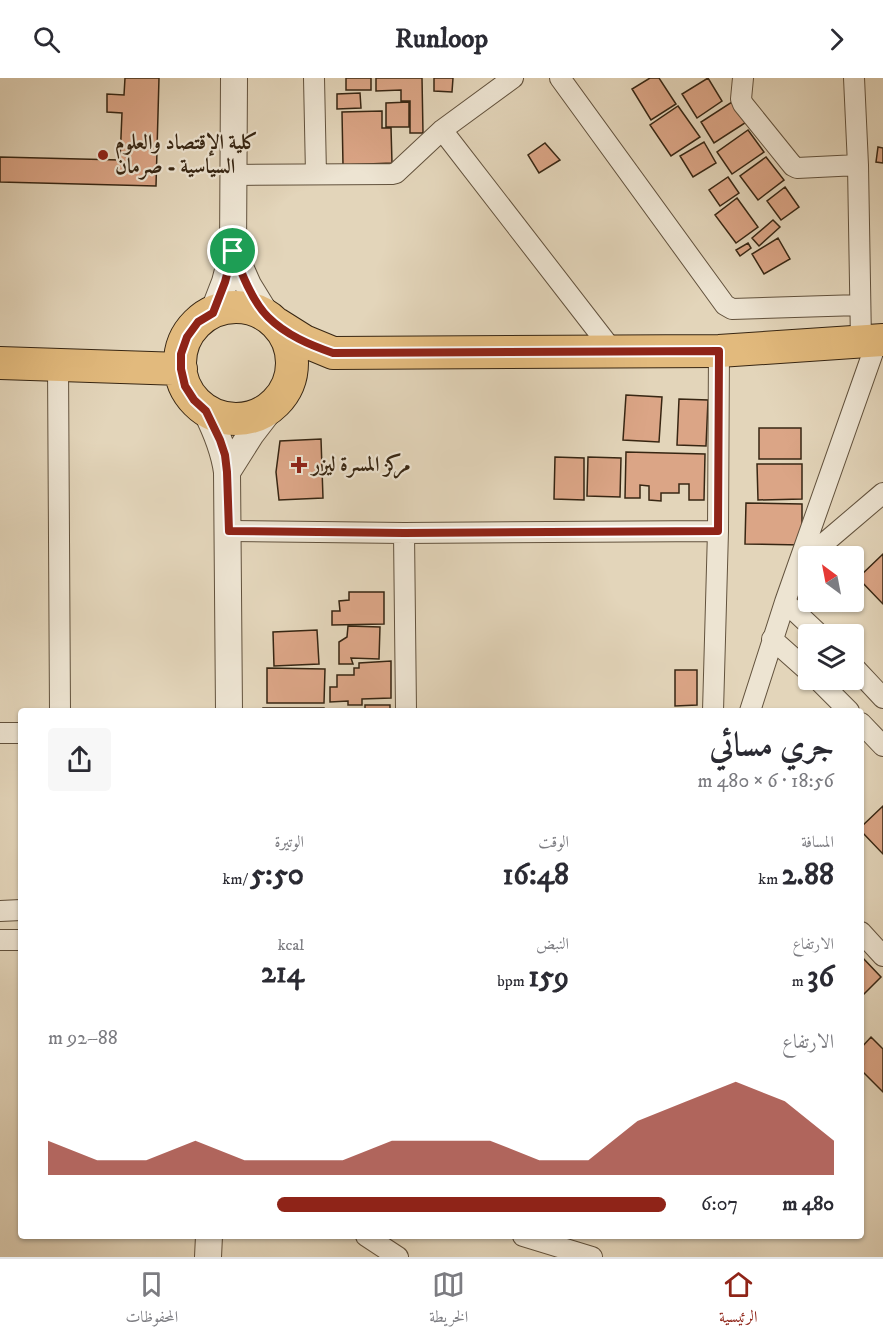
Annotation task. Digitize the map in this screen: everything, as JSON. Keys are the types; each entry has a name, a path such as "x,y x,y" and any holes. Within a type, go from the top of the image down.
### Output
{"main road":[{"path":"333,353 309,368 280,397 251,418 228,419 206,411 194,400 185,386 181,369 181,354 187,337 198,322 213,313 231,308 250,309 304,341 333,353 719,351 874,341"},
{"path":"272,320 289,343 293,365 280,397"},
{"path":"0,363 181,369"}],"street":[{"path":"213,313 225,282 233,251 234,78"},
{"path":"314,78 316,174"},
{"path":"233,176 396,173 442,130 513,78"},
{"path":"560,78 725,305 732,309 860,305"},
{"path":"743,78 741,99 743,104 793,166 797,168 858,165"},
{"path":"809,546 874,341 860,305 854,78"},
{"path":"442,130 613,351"},
{"path":"233,251 248,285 272,320"},
{"path":"713,708 718,531 719,351"},
{"path":"58,365 60,708"},
{"path":"227,472 251,434 280,397"},
{"path":"206,411 220,440 227,472 229,708"},
{"path":"821,546 883,493"},
{"path":"229,531 404,533 718,531"},
{"path":"404,533 406,708"},
{"path":"751,708 785,602 798,575"},
{"path":"785,602 808,624"},
{"path":"772,639 798,662"},
{"path":"864,678 883,698"},
{"path":"828,690 846,708"},
{"path":"864,726 883,746"},
{"path":"0,733 18,733"},
{"path":"0,911 18,910"},
{"path":"864,935 883,956"},
{"path":"0,940 18,940"},
{"path":"208,1257 209,1239"},
{"path":"371,1239 398,1257"},
{"path":"533,1239 592,1257"}],"building":[{"path":"125,78 159,78 156,186 0,182 0,157 120,160 122,113 107,112 107,94 124,95"},
{"path":"346,78 371,78 371,90 346,90"},
{"path":"376,78 422,78 423,133 410,133 410,101 401,101 401,90 376,91"},
{"path":"434,78 453,78 452,92 434,91"},
{"path":"650,78 659,78 676,104 651,120 632,89"},
{"path":"708,78 722,101 697,118 682,94"},
{"path":"360,93 361,108 337,109 337,94"},
{"path":"735,100 748,121 714,143 701,122"},
{"path":"409,102 409,127 386,127 386,103"},
{"path":"678,106 700,137 671,156 650,125"},
{"path":"382,111 382,128 391,128 392,163 343,165 342,112"},
{"path":"748,130 764,152 732,174 717,152"},
{"path":"704,142 716,163 693,177 680,156"},
{"path":"545,143 560,160 539,173 528,155"},
{"path":"878,147 883,148 883,163 876,162"},
{"path":"766,157 784,180 758,200 740,176"},
{"path":"728,177 739,193 720,206 709,190"},
{"path":"785,187 799,207 781,220 767,201"},
{"path":"737,198 758,227 736,243 715,215"},
{"path":"773,220 780,227 759,246 752,238"},
{"path":"778,238 790,259 764,274 752,254"},
{"path":"748,243 751,248 740,256 736,250"},
{"path":"626,395 662,397 659,442 623,440"},
{"path":"679,399 708,400 706,446 677,445"},
{"path":"759,428 801,428 801,459 759,459"},
{"name":"مركز المسرة ليزر","path":"321,439 323,498 279,500 276,472 280,441"},
{"path":"626,452 705,454 704,500 689,500 689,484 679,484 679,493 661,493 661,501 649,500 649,486 640,485 640,498 625,498"},
{"path":"555,457 584,458 584,500 554,499"},
{"path":"588,457 621,458 620,497 587,496"},
{"path":"757,464 802,464 802,499 758,500"},
{"path":"746,503 802,504 802,545 745,544"},
{"path":"883,554 883,604 864,584 864,572"},
{"path":"349,592 384,592 384,624 332,625 332,611 340,611 339,601 349,600"},
{"path":"348,626 380,627 379,659 351,658 353,664 339,664 339,642 347,637"},
{"path":"317,630 319,664 274,666 273,632"},
{"path":"391,661 391,698 362,699 362,705 348,705 348,701 330,702 330,687 337,687 337,675 354,675 354,668 359,668 359,663"},
{"path":"267,668 325,669 324,703 267,703"},
{"path":"675,670 697,670 697,705 675,706"},
{"path":"365,705 390,705 390,708 365,708"},
{"path":"883,806 883,854 864,834 864,824"},
{"path":"864,959 881,977 864,994"},
{"path":"871,1037 883,1049 883,1092 864,1073 864,1045"}],"place":[{"name":"كلية الإقتصاد والعلوم السياسية - صرمان","path":"103,155"},
{"name":"مركز المسرة ليزر","path":"299,465"}],"route":[{"path":"233,251 248,285 267,316 304,341 333,353 719,351 718,531 404,533 229,531 225,455 206,411 194,400 185,386 181,369 181,354 187,337 198,322 213,313 220,298 233,251"}]}
